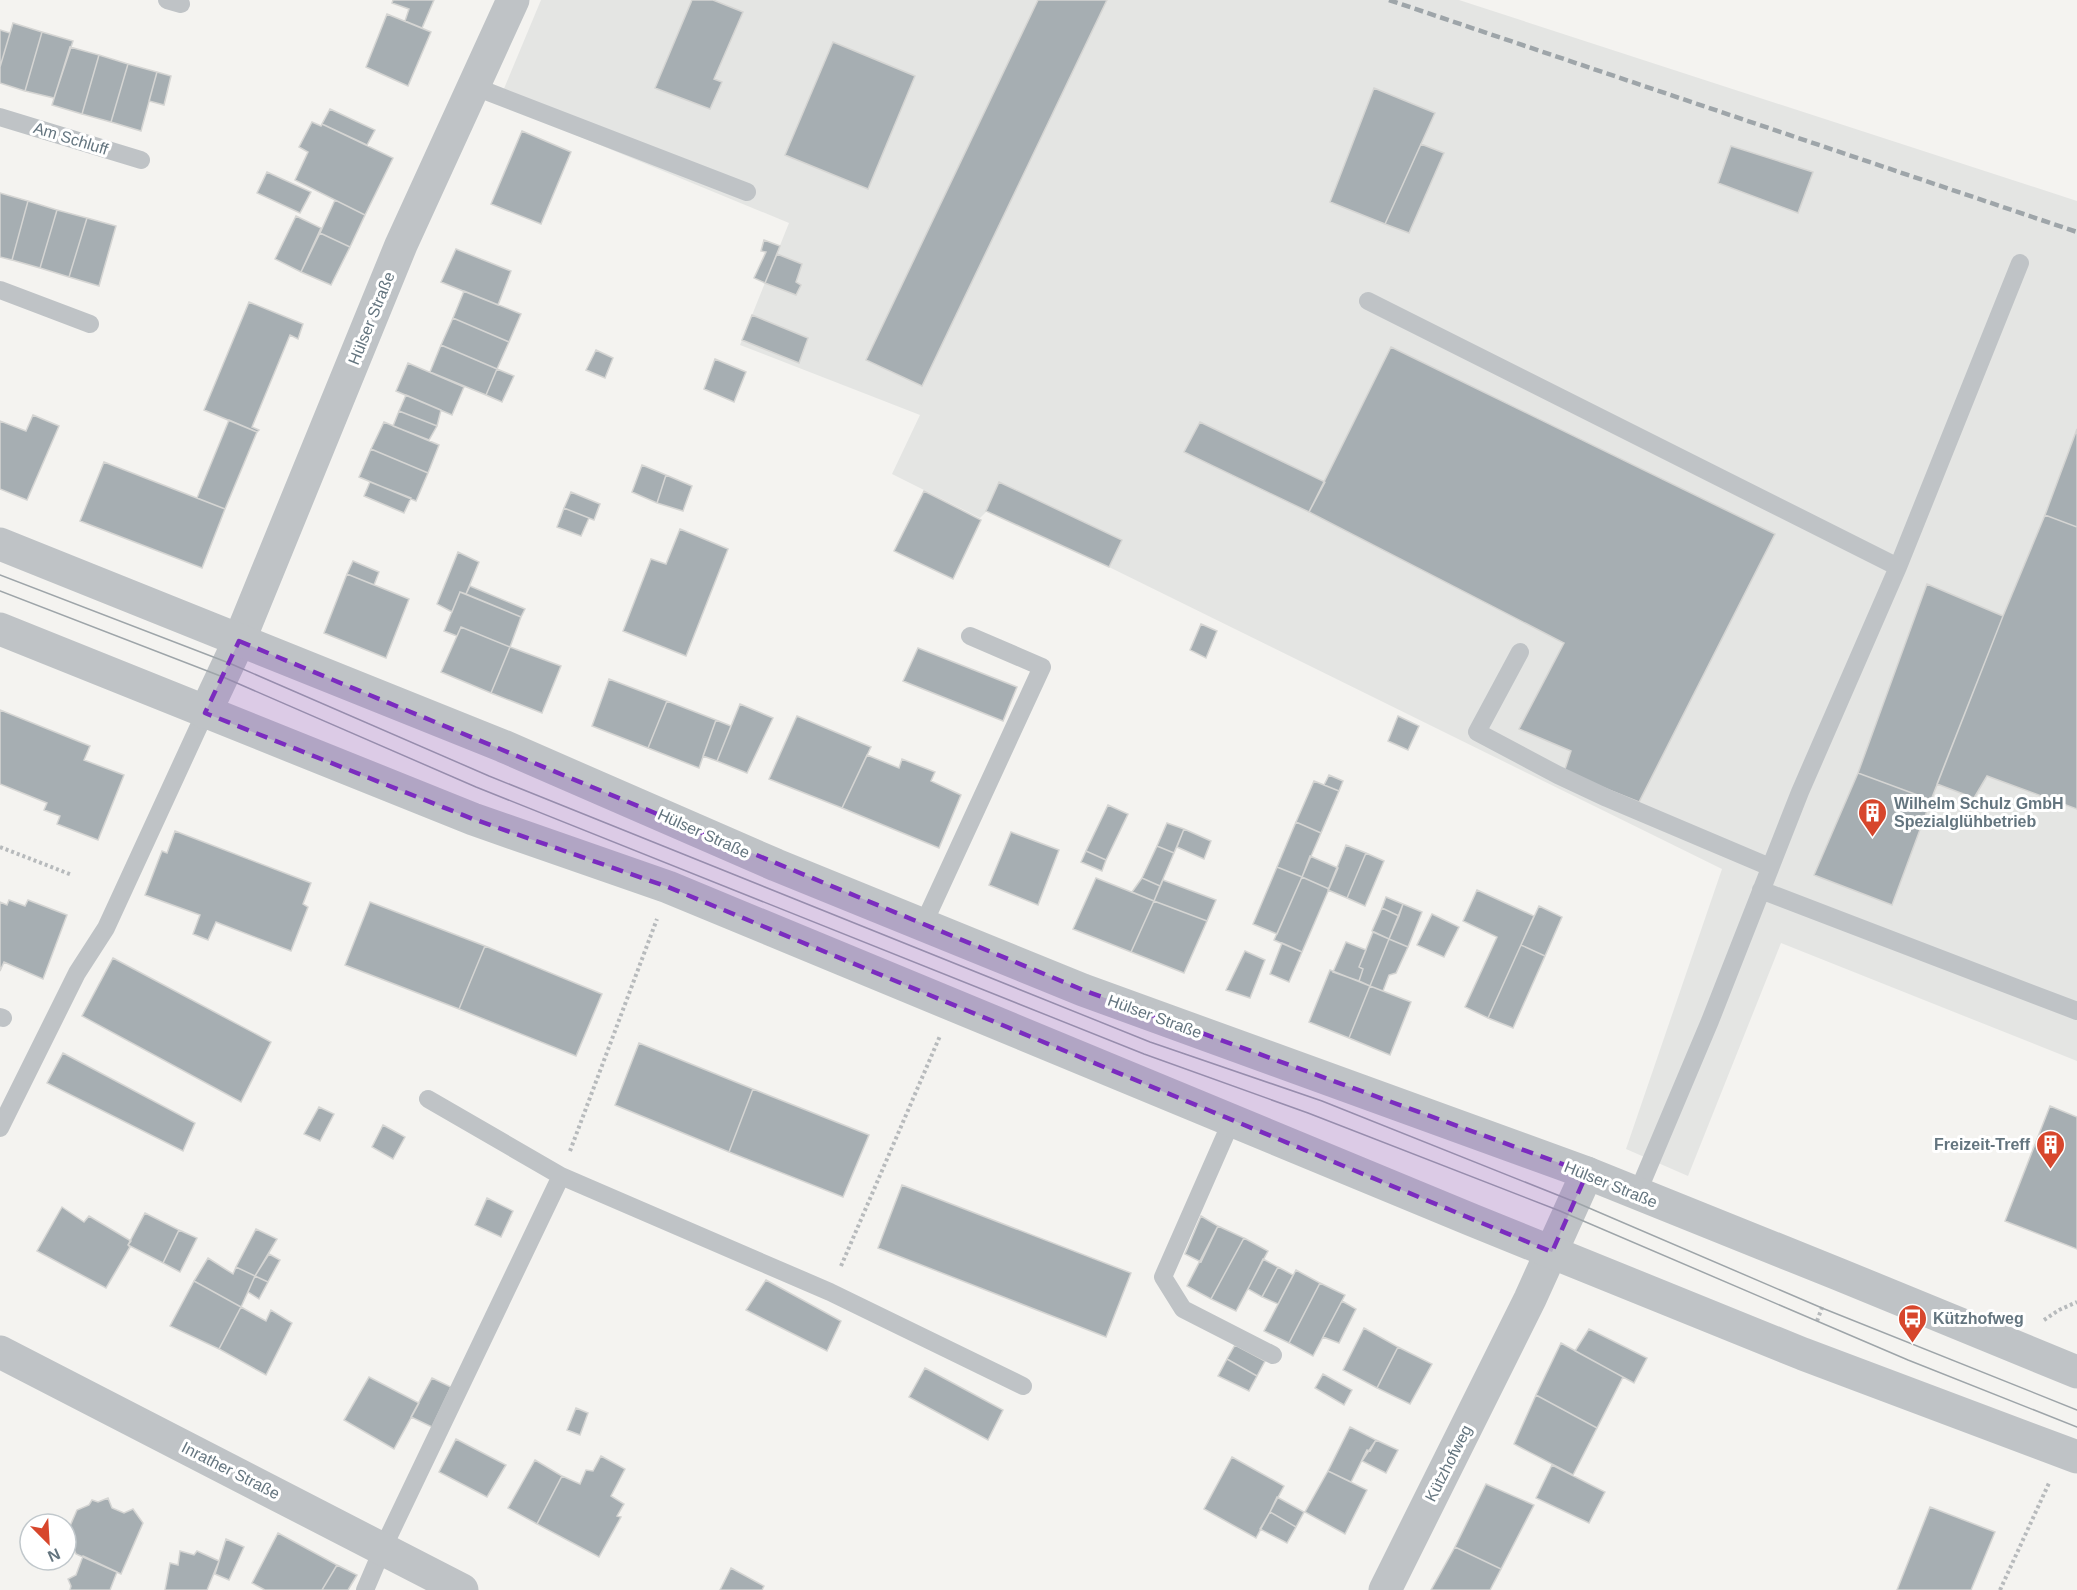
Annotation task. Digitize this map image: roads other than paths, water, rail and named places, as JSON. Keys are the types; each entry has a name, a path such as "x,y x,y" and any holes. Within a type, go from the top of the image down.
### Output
{"street":[{"name":"Hülser Straße","path":"205,713 239,641 401,245 513,0"},
{"name":"Hülser Straße","path":"0,544 503,746 776,865 1083,990 1587,1173 2077,1372"},
{"path":"0,629 473,819 668,887 1803,1354 2070,1455"},
{"name":"Kützhofweg","path":"1384,1590 1552,1252 1587,1173"},
{"name":"Inrather Straße","path":"0,1352 462,1590"}],"lane":[{"path":"473,86 747,192"},
{"name":"Am Schluff","path":"0,117 141,160"},
{"path":"1637,1194 1710,1021 1800,792 1898,567 2020,263"},
{"path":"0,290 90,324"},
{"path":"1368,301 1898,567"},
{"path":"923,925 1042,668 970,636"},
{"path":"1520,652 1477,732 1607,798 1770,867"},
{"path":"0,1128 76,973 106,928 205,713"},
{"path":"1761,890 2077,1011"},
{"path":"428,1100 561,1176 830,1292 1023,1386"},
{"path":"1232,1120 1163,1277 1183,1309 1273,1355"},
{"path":"365,1590 561,1176"}],"tram line":[{"path":"0,575 229,663 489,776 1150,1042 1322,1101 1575,1202 1822,1308 2077,1410"},
{"path":"0,591 223,677 476,787 1144,1054 1308,1113 1560,1211 1908,1360 2077,1427"}],"railway":[{"path":"1389,0 2077,232"}],"place":[{"name":"Wilhelm Schulz GmbH Spezialglühbetrieb","path":"1873,838"},
{"name":"Freizeit-Treff","path":"2051,1170"},
{"name":"Kützhofweg","path":"1912,1344"}]}
